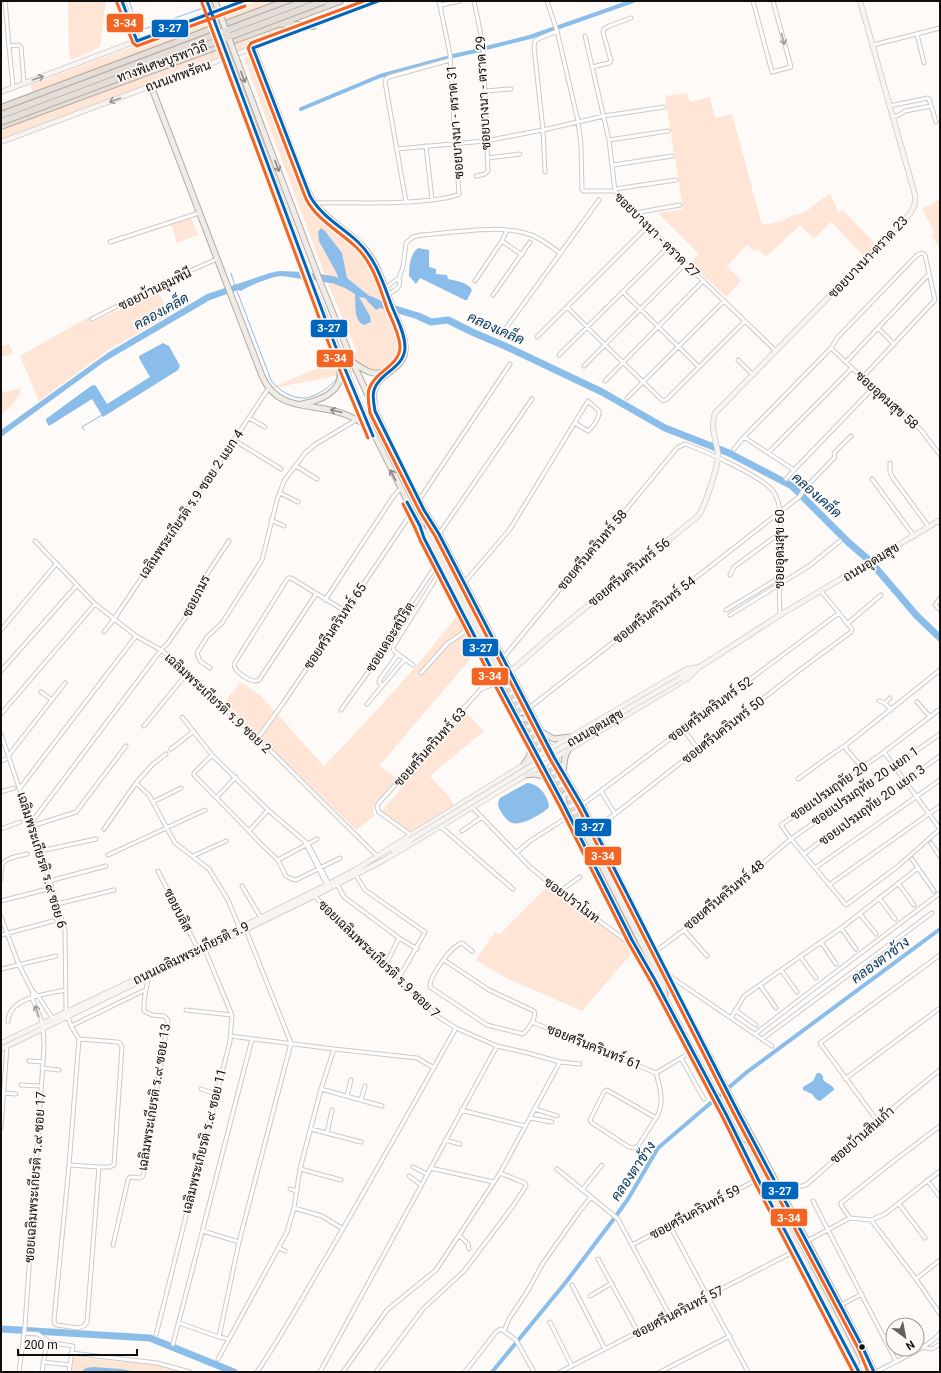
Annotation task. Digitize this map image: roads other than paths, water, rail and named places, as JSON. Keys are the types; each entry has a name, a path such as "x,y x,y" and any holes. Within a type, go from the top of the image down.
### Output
{"highway":[{"path":"1,110 287,1"},
{"path":"1,110 294,1"},
{"name":"ทางพิเศษบูรพาวิถี","path":"1,115 305,1"},
{"name":"ทางพิเศษบูรพาวิถี","path":"1,122 324,1"},
{"name":"ถนนเทพรัตน","path":"1,126 340,1"},
{"path":"280,24 313,26"}],"main road":[{"path":"122,1 137,40"},
{"path":"207,1 310,280 369,427 493,672 503,681"},
{"path":"215,1 321,284 375,411 424,510 464,583 554,757 582,805 727,1092 808,1241 874,1371"},
{"path":"1,92 243,1"},
{"name":"ถนนเทพรัตน","path":"1,142 378,1"},
{"name":"ซอยบางนา-ตราด 23","path":"718,455 713,422 716,413 913,209 915,195 860,1"},
{"path":"253,48 304,182 314,203 324,214 365,249 370,256 378,271 403,334 405,349 403,360 381,379 374,389 375,411"},
{"path":"152,86 199,213 268,389 274,396 282,400 345,414 369,427"},
{"path":"300,405 312,402 335,390 339,383 342,362"},
{"path":"354,363 372,374 380,374 391,371"},
{"name":"ซอยศรีนครินทร์ 56","path":"510,672 552,635 698,516 703,508 718,455"},
{"path":"424,510 428,527 503,681 517,718 564,805 632,940 741,1140 769,1201 860,1372"},
{"name":"ถนนอุดมสุข","path":"410,837 681,678 780,615 882,556 940,520"},
{"path":"420,526 428,535 503,681"},
{"name":"ถนนอุดมสุข","path":"538,756 671,678 688,669 699,667"},
{"name":"ถนนอุดมสุข","path":"542,764 689,677 699,667"},
{"path":"517,718 525,719 529,717 530,710"},
{"path":"600,720 598,725 599,727 604,727"},
{"path":"542,732 554,739 570,737"},
{"path":"523,766 529,757 532,745"},
{"path":"563,773 564,763 569,748"},
{"name":"ถนนเฉลิมพระเกียรติ ร.9","path":"196,952 205,950 328,885 410,837 538,756"},
{"name":"ถนนเฉลิมพระเกียรติ ร.9","path":"369,866 384,860 542,764"},
{"path":"507,776 511,774 514,776 515,778 512,783"},
{"path":"525,775 534,774 549,777"},
{"path":"564,805 563,797 565,795 571,793 577,796"},
{"path":"667,1002 662,983 586,830 666,980 678,996"},
{"name":"ถนนเฉลิมพระเกียรติ ร.9","path":"300,901 314,896 369,866 410,837"},
{"name":"ถนนเฉลิมพระเกียรติ ร.9","path":"377,856 394,849"},
{"name":"ถนนเฉลิมพระเกียรติ ร.9","path":"1,1049 67,1014 196,952 240,929 245,928 261,918 280,911"},
{"name":"ถนนเฉลิมพระเกียรติ ร.9","path":"1,1043 43,1026 53,1019 149,977 169,965"},
{"path":"737,1110 842,1316 859,1348 874,1371"},
{"path":"760,1180 835,1319 860,1372"},
{"path":"769,1201 776,1205 780,1205 783,1201 782,1192"},
{"path":"820,1299 820,1292 823,1288 827,1287 834,1292"}],"street":[{"path":"5,1 13,87"},
{"name":"ซอยบางนา - ตราด 31","path":"314,203 406,202 432,200 460,194 455,144 450,60 441,5 439,1"},
{"path":"441,5 460,1"},
{"name":"ซอยบางนา - ตราด 29","path":"474,1 482,44 485,91 485,140 487,158 487,173 476,176"},
{"name":"ซอยบางนา - ตราด 27","path":"547,1 557,31 578,121 581,145 582,189 584,191 615,190 668,247 776,351"},
{"path":"753,1 771,70 773,72 791,66 773,1"},
{"path":"592,67 609,63 611,61 603,32 604,29 631,18"},
{"path":"873,45 940,28"},
{"path":"545,172 543,130 535,44 538,39 557,31"},
{"path":"917,34 924,63"},
{"path":"585,36 609,140 615,190 676,180"},
{"path":"9,46 19,45 21,47 24,83"},
{"path":"406,202 385,82 386,79 450,60"},
{"path":"485,91 511,89"},
{"path":"889,106 925,97 930,100 936,122"},
{"path":"892,117 905,111 931,106"},
{"path":"397,149 485,140 543,130 604,116 664,107"},
{"path":"609,140 668,131"},
{"path":"426,146 432,200"},
{"path":"487,158 520,154"},
{"path":"613,165 672,156"},
{"path":"501,335 599,200"},
{"path":"636,213 680,205"},
{"path":"110,242 199,213"},
{"path":"537,337 648,226"},
{"path":"385,288 399,278 403,267 406,243 413,237 464,231 507,230 535,236 560,253"},
{"path":"475,281 502,241 507,230"},
{"path":"502,241 522,255"},
{"path":"493,295 530,242"},
{"path":"559,355 668,247"},
{"path":"734,448 831,348 838,337 875,298 921,253 925,255 928,275 935,300 862,378"},
{"name":"ซอยบ้านลุมพินี","path":"92,319 167,281 217,259"},
{"path":"584,366 685,264"},
{"path":"846,362 928,275"},
{"path":"387,294 399,288 401,282 399,278"},
{"path":"605,381 703,281"},
{"path":"622,292 699,367"},
{"path":"627,398 724,302"},
{"path":"567,307 623,363 664,401 745,321"},
{"path":"878,328 894,344"},
{"name":"ซอยอุดมสุข 58","path":"831,348 862,378 921,430 940,455"},
{"path":"738,360 753,375"},
{"path":"419,500 510,364"},
{"path":"768,454 852,368"},
{"path":"786,479 873,388"},
{"name":"เฉลิมพระเกียรติ ร.9 ซอย 2 แยก 4","path":"104,632 114,620 268,389"},
{"path":"438,534 532,399"},
{"path":"464,583 510,529 588,401 600,411 600,414 589,430 586,430 575,423"},
{"path":"249,418 265,427"},
{"path":"210,668 200,661 197,653 207,637 222,623 262,560 266,548 271,520 284,481 305,453 316,444 356,420"},
{"name":"ซอยศรีนครินทร์ 54","path":"530,710 799,497 807,486 835,457 834,454 851,436"},
{"path":"744,437 794,470"},
{"path":"234,440 281,470"},
{"name":"ซอยอุดมสุข 60","path":"682,444 718,455 769,486 775,494 780,512 780,615"},
{"name":"ซอยศรีนครินทร์ 58","path":"503,658 672,454 682,444"},
{"path":"890,463 890,472 893,478 929,527"},
{"path":"296,466 317,479"},
{"path":"872,479 914,536"},
{"path":"325,600 393,497 400,489"},
{"path":"280,493 298,502"},
{"name":"ซอยศรีนครินทร์ 65","path":"258,738 412,512"},
{"path":"271,520 284,526"},
{"path":"730,575 734,567 780,533"},
{"name":"เฉลิมพระเกียรติ ร.9 ซอย 2","path":"35,541 95,604 136,636 161,650 188,672 229,713 258,738 377,856"},
{"name":"ซอยภมร","path":"32,825 183,622 200,585 230,541"},
{"path":"730,615 809,566 840,541"},
{"path":"1,630 57,564"},
{"name":"ซอยเดอะสปิริต","path":"341,710 371,668 373,660 438,564"},
{"path":"413,665 393,649 394,644 442,572"},
{"path":"316,594 259,680 252,682 236,670 234,664 288,578 291,578 345,611"},
{"path":"726,610 779,578"},
{"path":"1,671 76,585"},
{"path":"821,591 847,624 882,595"},
{"path":"940,598 935,605 940,610"},
{"path":"1,714 95,604"},
{"name":"ซอยศรีนครินทร์ 52","path":"582,805 839,613"},
{"name":"ซอยศรีนครินทร์ 50","path":"594,828 616,814 851,632 852,629 847,624"},
{"path":"421,673 448,643 470,627"},
{"path":"20,788 136,636"},
{"path":"382,686 379,682 380,679 398,654"},
{"path":"367,704 405,659"},
{"path":"798,779 846,745 940,670"},
{"path":"144,726 188,672"},
{"name":"ซอยศรีนครินทร์ 63","path":"410,837 379,812 378,804 481,689 493,672"},
{"name":"ซอยศรีนครินทร์ 63","path":"481,689 503,681"},
{"path":"9,754 65,683"},
{"path":"41,692 52,700"},
{"path":"885,703 890,698"},
{"path":"879,701 885,703 891,710"},
{"path":"917,702 930,717"},
{"name":"ซอยเปรมฤทัย 20","path":"940,709 884,752 782,824 782,827 791,839 844,905 847,905 897,866 940,829"},
{"path":"182,717 212,755 268,810 306,843 328,885"},
{"path":"683,729 698,749"},
{"path":"171,749 194,732"},
{"name":"เฉลิมพระเกียรติ ร.๙ ซอย 6","path":"1,734 32,825 64,931 67,1014 71,1026 79,1039"},
{"name":"ซอยเปรมฤทัย 20 แยก 1","path":"791,839 940,734"},
{"path":"846,745 846,749 862,767"},
{"path":"32,825 76,812 126,746"},
{"path":"884,752 940,829"},
{"path":"104,829 136,783 153,764 166,754"},
{"path":"212,755 194,772 197,779 217,797 278,860 286,876 296,880 340,858"},
{"name":"ซอยเปรมฤทัย 20 แยก 3","path":"804,854 838,828 940,756"},
{"path":"1,761 6,759"},
{"path":"217,797 236,777"},
{"path":"815,868 940,780"},
{"path":"136,783 149,794 175,843 209,868 228,900 240,929"},
{"path":"1,792 14,788"},
{"path":"152,802 181,788"},
{"path":"601,791 616,814"},
{"path":"829,886 940,806"},
{"name":"ซอยปราโมท","path":"472,807 530,867 626,940 632,940"},
{"path":"108,855 205,810"},
{"path":"249,830 268,810"},
{"path":"516,853 530,841 569,816"},
{"path":"462,831 482,817"},
{"path":"1,829 20,822"},
{"path":"440,826 513,889"},
{"path":"40,851 96,839"},
{"path":"278,860 306,843 317,839"},
{"name":"ซอยศรีนครินทร์ 48","path":"656,951 684,930 791,839"},
{"path":"193,856 226,841"},
{"path":"931,843 940,857"},
{"path":"1,879 2,866 4,862 27,854"},
{"path":"912,859 934,891"},
{"path":"49,881 106,866"},
{"path":"731,1018 744,996 842,928 918,868"},
{"name":"ซอยบลิส","path":"158,871 196,952"},
{"path":"355,874 365,890 426,933 399,978"},
{"path":"560,891 580,877"},
{"path":"898,883 914,905"},
{"path":"337,884 344,897 399,938 417,949"},
{"path":"242,886 261,918"},
{"path":"1,901 44,890"},
{"path":"57,904 114,890"},
{"path":"756,1034 940,893"},
{"name":"ซอยเฉลิมพระเกียรติ ร.9 ซอย 7","path":"314,896 358,936 437,1016 456,1028 497,1046 560,1062 580,1064"},
{"path":"879,898 895,919"},
{"path":"762,1039 932,913"},
{"path":"860,914 876,934"},
{"path":"1,917 19,965 33,992 38,996 53,1019"},
{"path":"1,935 53,921"},
{"path":"219,1337 240,1242 291,1043 245,928"},
{"path":"842,928 856,949"},
{"path":"684,930 707,956"},
{"path":"386,964 399,938"},
{"path":"821,942 836,964"},
{"path":"444,960 489,990 534,1011 535,1015 532,1022 523,1034 487,1025 430,987 430,983 444,960 458,944 462,943 472,951"},
{"name":"เฉลิมพระเกียรติ ร.๙ ซอย 11","path":"156,1335 230,1036 232,1015 205,950"},
{"path":"878,1122 845,1079 820,1042 940,955"},
{"path":"1,969 56,956"},
{"path":"800,956 816,978"},
{"path":"780,970 797,992"},
{"path":"667,974 772,1046"},
{"name":"เฉลิมพระเกียรติ ร.๙ ซอย 13","path":"113,1245 128,1180 130,1177 138,1178 142,1176 168,1020 164,1016 152,1015 144,1012 145,990 149,977"},
{"path":"760,985 776,1008"},
{"path":"8,1022 8,1016 12,1008 16,1005 38,996 66,990"},
{"path":"71,1026 145,990"},
{"path":"33,992 32,998 43,1026"},
{"path":"845,1079 940,1008"},
{"path":"186,1010 232,1015"},
{"path":"735,1010 756,1024"},
{"name":"ซอยศรีนครินทร์ 61","path":"532,1022 656,1073"},
{"name":"ซอยเฉลิมพระเกียรติ ร.๙ ซอย 17","path":"19,1372 25,1326 43,1062 43,1026"},
{"path":"257,1372 271,1352 343,1229 456,1028"},
{"path":"230,1036 417,1058 434,1068"},
{"path":"69,1165 100,1167 110,1167 114,1165 122,1047 120,1043 79,1039 69,1165 54,1320 57,1325 78,1328 84,1326 87,1322 100,1167"},
{"path":"174,1344 252,1039"},
{"path":"1,1128 7,1046"},
{"path":"320,1372 497,1046"},
{"path":"218,1358 287,1232 294,1208 300,1169 321,1089 334,1049"},
{"name":"ซอยศรีนครินทร์ 61","path":"656,1073 693,1051"},
{"path":"681,1058 704,1099"},
{"path":"29,1061 43,1062"},
{"path":"344,1372 387,1310 436,1270 500,1173 560,1062"},
{"path":"42,1068 59,1070"},
{"name":"ซอยบ้านสินเก้า","path":"782,1192 806,1185 905,1098 940,1070"},
{"name":"ซอยศรีนครินทร์ 61","path":"656,1073 661,1102 656,1118 638,1146 634,1148 629,1147 590,1122 604,1092 607,1090 656,1118"},
{"path":"347,1096 351,1080"},
{"path":"20,1085 41,1086"},
{"path":"361,1100 365,1086"},
{"path":"201,1089 216,1094"},
{"path":"321,1089 382,1106"},
{"path":"3,1093 16,1094"},
{"path":"535,1109 557,1116"},
{"path":"327,1133 332,1110"},
{"path":"461,1110 525,1126"},
{"path":"530,1118 552,1122"},
{"path":"940,1126 841,1203 841,1205 849,1219 871,1220 885,1214 940,1171"},
{"path":"311,1129 361,1142"},
{"path":"445,1140 460,1144"},
{"path":"582,1190 602,1165"},
{"path":"413,1167 427,1174"},
{"path":"430,1168 494,1182"},
{"path":"300,1169 341,1180"},
{"path":"558,1169 613,1214 618,1220 670,1316"},
{"path":"376,1372 423,1309 464,1271 513,1206 526,1186 525,1183 500,1173"},
{"path":"408,1176 421,1185"},
{"name":"ซอยศรีนครินทร์ 59","path":"632,1246 760,1180"},
{"path":"928,1180 940,1197"},
{"path":"290,1190 297,1191"},
{"path":"504,1331 543,1263 591,1197"},
{"path":"813,1200 884,1337"},
{"path":"899,1204 925,1238"},
{"path":"294,1208 322,1216 343,1229"},
{"name":"ซอยศรีนครินทร์ 57","path":"560,1372 795,1251 808,1241 849,1219"},
{"path":"871,1220 916,1279 940,1314"},
{"path":"670,1226 709,1296 748,1372"},
{"path":"203,1231 240,1242"},
{"path":"459,1235 468,1244 470,1250"},
{"path":"279,1248 285,1251"},
{"path":"598,1258 638,1332"},
{"path":"916,1279 940,1260"},
{"path":"590,1296 612,1284"},
{"path":"572,1285 605,1349"},
{"path":"840,1305 862,1294"},
{"path":"550,1322 572,1366"},
{"path":"179,1323 229,1339"},
{"path":"465,1372 496,1332 501,1329 516,1340 520,1345 534,1372"},
{"path":"24,1332 38,1334 45,1338 47,1342 42,1372"},
{"path":"925,1345 938,1337 940,1333"},
{"path":"660,1372 730,1336"},
{"path":"47,1342 73,1346 69,1372"},
{"path":"925,1348 932,1349 940,1344"},
{"path":"72,1353 157,1362 190,1372"},
{"path":"894,1357 896,1361"},
{"path":"874,1371 903,1357"},
{"path":"43,1362 70,1365"}],"water":[{"path":"321,228 342,253 347,278 377,302 381,307 376,310 365,298 359,297 370,316 371,322 364,325 360,323 356,311 355,294 342,286 319,241 318,232"},
{"path":"418,248 429,250 429,267 436,269 436,274 447,275 448,279 462,282 470,287 472,290 467,300 420,278 416,284 409,276 409,272 413,254"},
{"path":"279,271 304,272 306,279 280,276 254,284 241,291 238,290 210,300 104,362 1,437 1,430 109,352 207,294"},
{"path":"163,343 169,346 179,364 180,366 178,370 103,417 92,399 49,426 46,419 91,386 96,386 107,404 150,377 139,356"},
{"path":"527,783 535,785 545,794 549,807 532,819 521,823 512,823 500,810 498,802 500,798"},
{"path":"817,1073 820,1073 823,1076 823,1080 833,1087 834,1090 820,1101 812,1094 803,1090 803,1087 813,1081"},
{"path":"93,1367 137,1372 81,1372 86,1368"}],"waterway":[{"path":"115,1 128,36"},
{"path":"129,1 138,24 144,29 206,7"},
{"path":"559,27 633,1"},
{"path":"486,48 530,37 553,29"},
{"path":"453,56 480,50"},
{"path":"301,109 380,76 447,58"},
{"path":"231,273 235,286"},
{"name":"คลองเคล็ด","path":"303,275 334,280 347,285"},
{"path":"237,291 271,380 277,387 290,395 305,398 318,393 332,384 337,377 337,370 329,345 302,279"},
{"name":"คลองเคล็ด","path":"371,300 431,322 448,320 602,392 665,428 729,453 792,486 848,542 870,561 917,616 940,638"},
{"path":"84,430 82,427 102,415"},
{"name":"คลองตาช้าง","path":"492,1372 566,1282 613,1220 628,1199 658,1148 747,1072 940,929"},
{"path":"1,1329 150,1338 234,1372"}],"tunnel":[{"path":"507,680 588,829"},
{"path":"503,682 584,831"}]}
